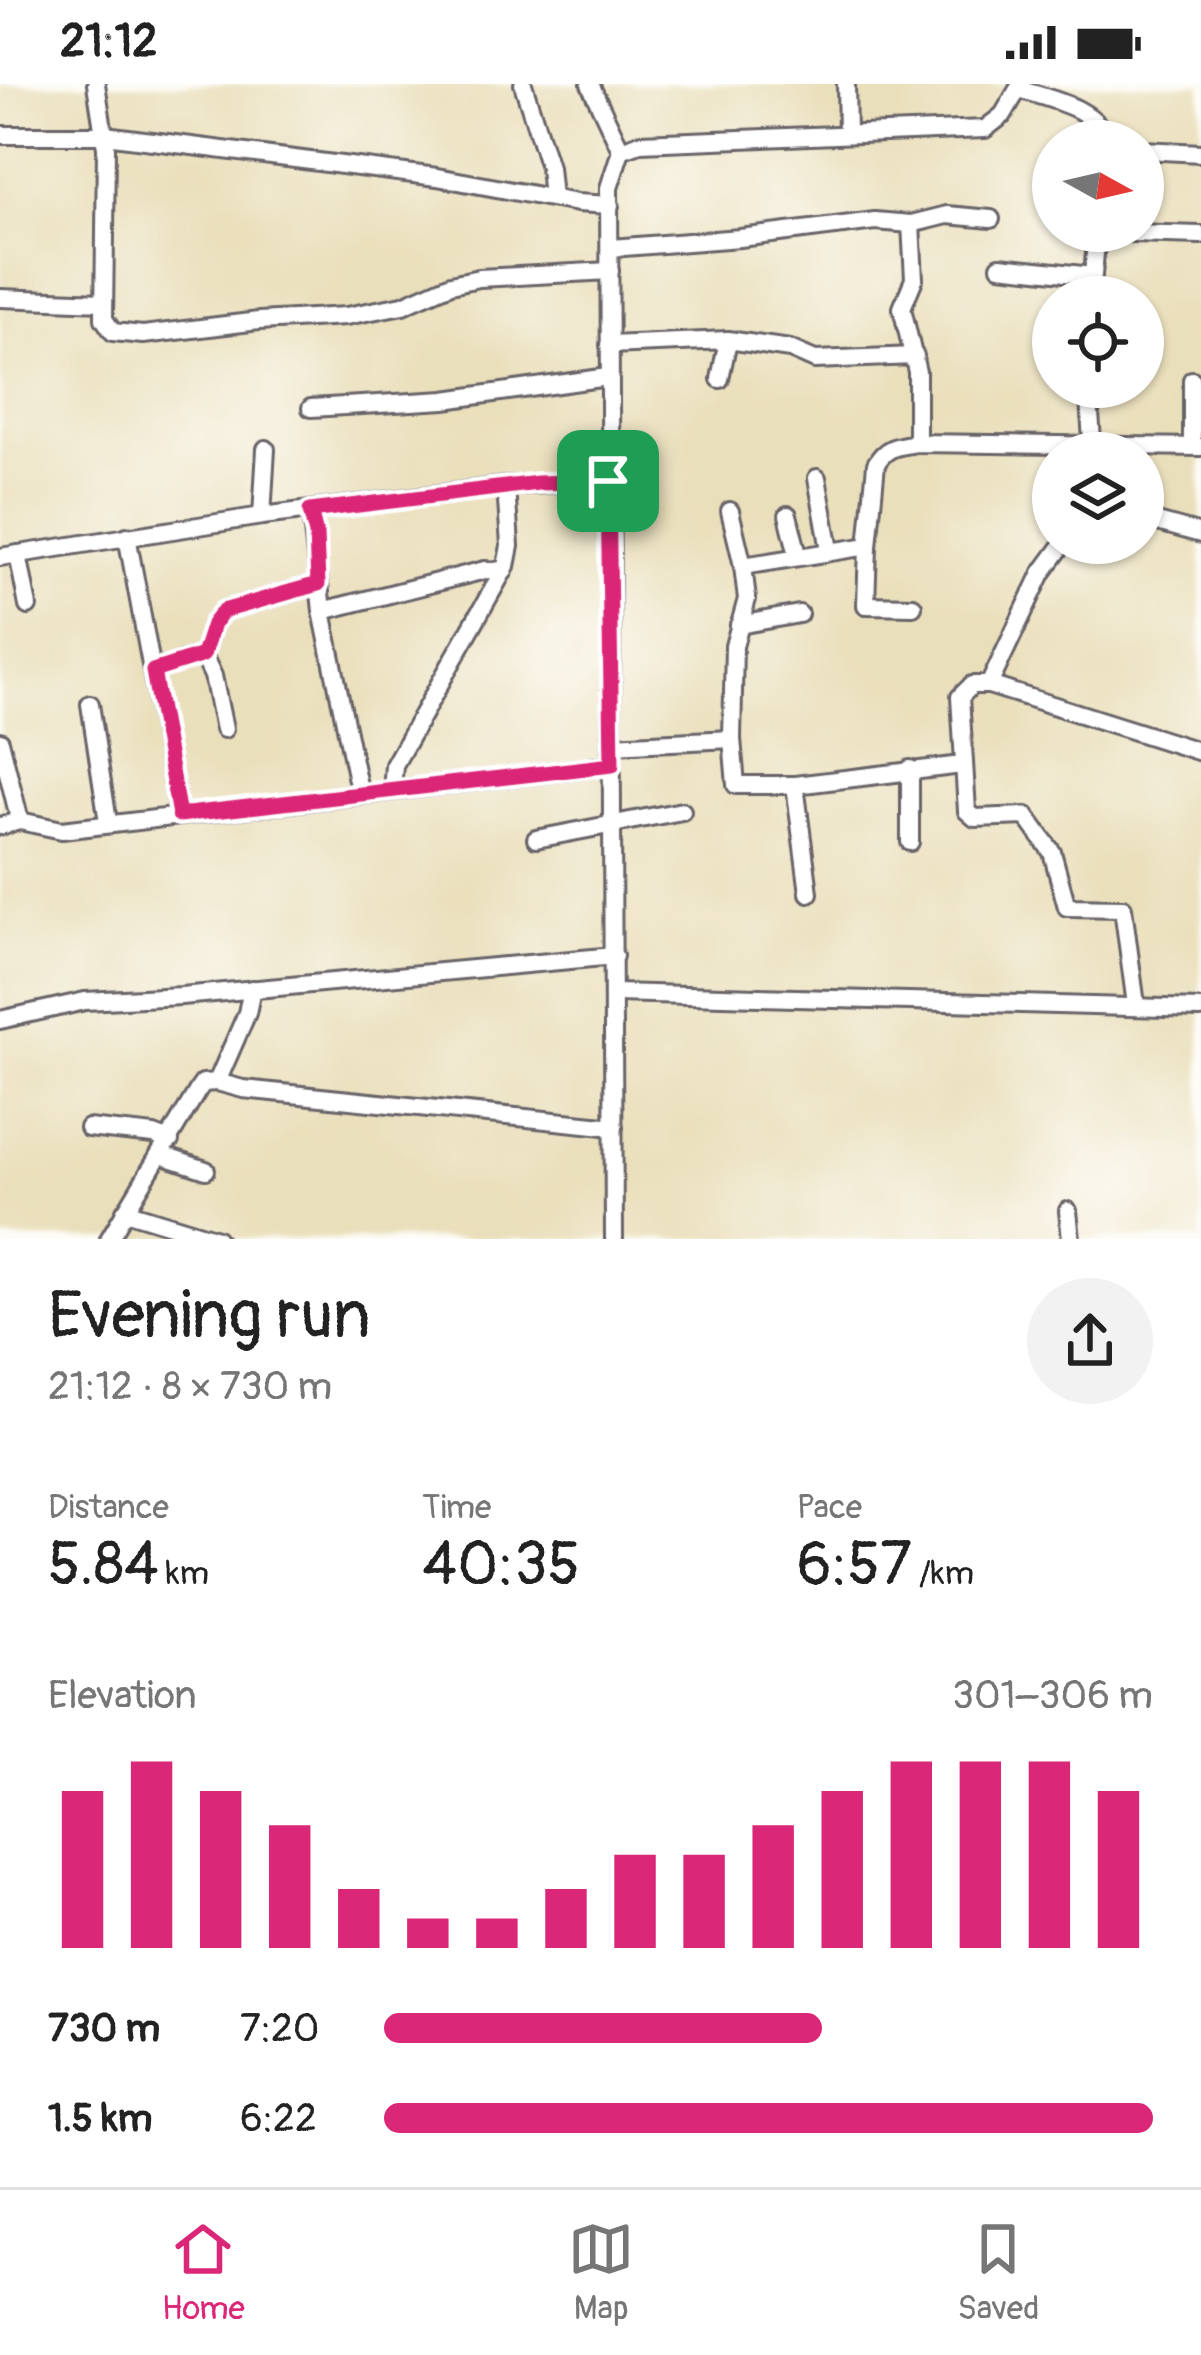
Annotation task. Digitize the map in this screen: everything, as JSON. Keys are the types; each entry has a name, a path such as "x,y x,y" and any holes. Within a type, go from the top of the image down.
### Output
{"street":[{"path":"96,84 105,135 104,320 112,332 142,335 375,312 479,278 610,271"},
{"path":"523,84 549,167 552,198"},
{"path":"590,84 621,150 611,176 608,377 614,1239"},
{"path":"847,84 847,133"},
{"path":"621,150 640,143 985,129 1013,90 1081,111 1093,120"},
{"path":"0,135 105,135 437,177 610,205"},
{"path":"1164,151 1201,153"},
{"path":"611,248 875,221 911,224 947,215 991,219"},
{"path":"911,224 914,279 902,308 915,356 917,443"},
{"path":"1164,234 1201,235"},
{"path":"1000,266 1092,276 1095,252"},
{"path":"0,298 103,302"},
{"path":"609,345 728,340 790,349 815,360 915,356"},
{"path":"720,379 728,340"},
{"path":"311,409 445,400 608,377"},
{"path":"1164,448 1197,447 1192,380"},
{"path":"913,606 866,605 876,464 883,452 917,443 1032,448"},
{"path":"262,516 266,449"},
{"path":"817,478 830,550"},
{"path":"28,606 9,556 262,516 506,486 608,481"},
{"path":"392,791 394,765 504,571 510,546 506,486"},
{"path":"310,511 322,611 360,795"},
{"path":"730,511 747,599 734,646 736,785 795,785 962,765"},
{"path":"788,515 798,555"},
{"path":"1164,524 1201,534"},
{"path":"127,536 179,815"},
{"path":"743,566 868,546"},
{"path":"988,685 1049,564"},
{"path":"322,611 485,570 504,571"},
{"path":"224,729 213,676 203,655 213,624 223,611 318,584"},
{"path":"739,625 799,614"},
{"path":"153,671 203,655"},
{"path":"1136,1005 1123,908 1067,907 1052,852 1026,816 970,816 962,765 960,697 972,685 988,685 1201,752"},
{"path":"90,704 108,822"},
{"path":"612,745 732,739"},
{"path":"0,741 20,821"},
{"path":"0,826 20,821 62,830 612,765"},
{"path":"910,769 910,842"},
{"path":"795,785 808,893"},
{"path":"536,839 682,811"},
{"path":"1,1014 85,1001 614,956"},
{"path":"217,1082 252,989"},
{"path":"614,993 1201,1009"},
{"path":"110,1239 203,1083 614,1127"},
{"path":"88,1128 154,1135 166,1148 206,1170"},
{"path":"125,1210 217,1239"},
{"path":"1068,1210 1071,1239"}],"route":[{"path":"608,481 612,765 179,815 153,671 203,655 213,624 223,611 318,584 310,511 538,483 608,481"}]}
